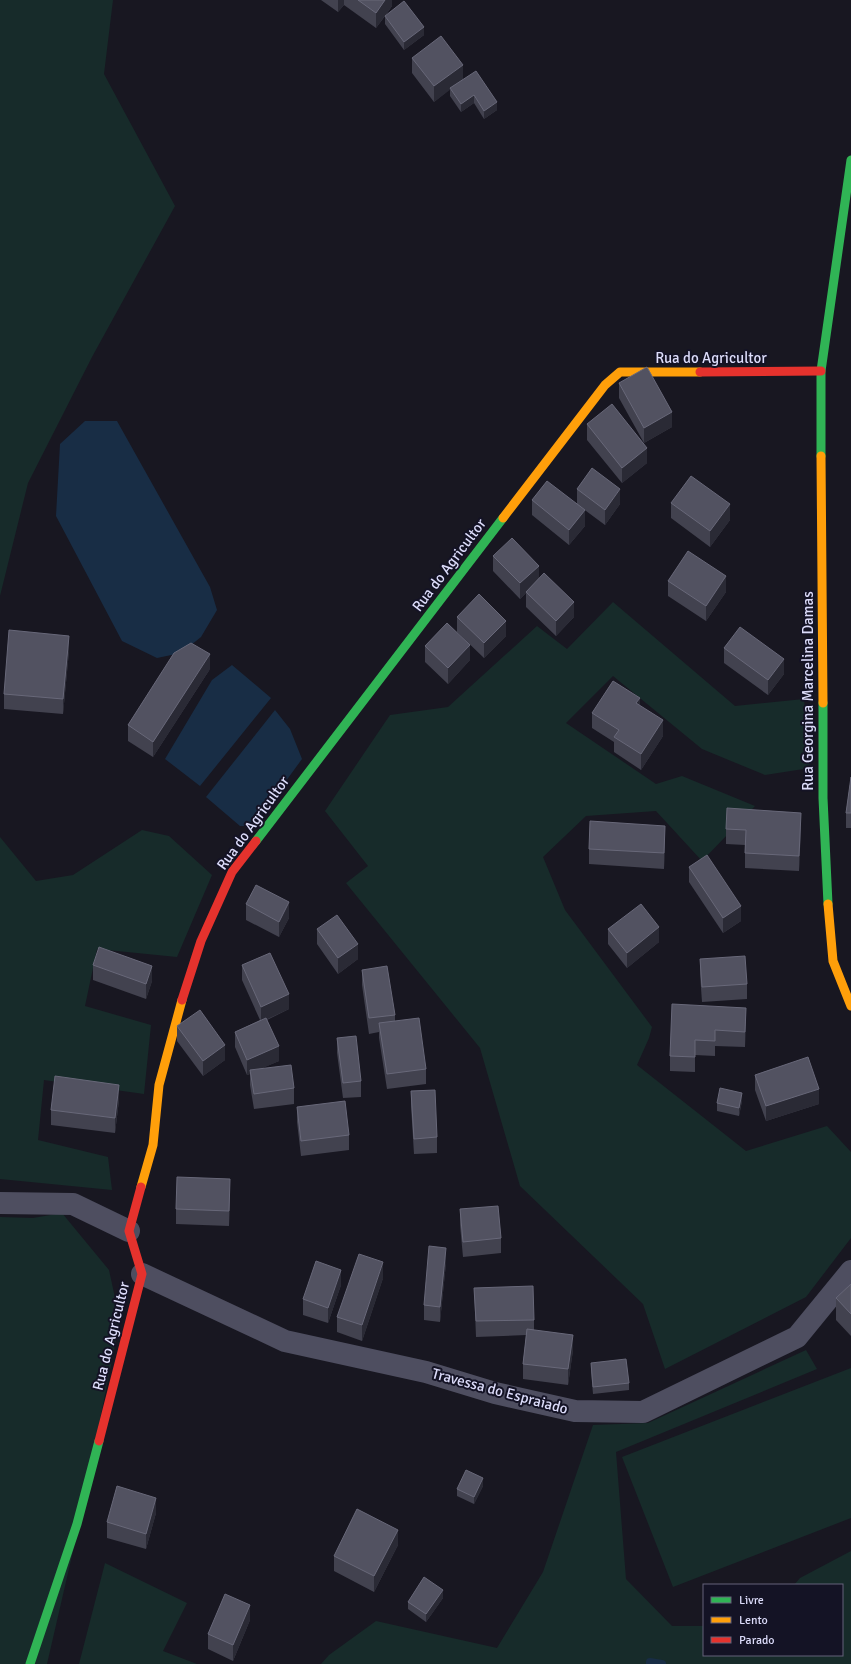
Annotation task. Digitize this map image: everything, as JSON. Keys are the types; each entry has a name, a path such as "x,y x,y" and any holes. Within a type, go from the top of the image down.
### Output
{"street":[{"name":"Rua Georgina Marcelina Damas","path":"851,160 821,371 824,813 830,936 833,961 851,1006"},
{"name":"Rua do Agricultor","path":"30,1664 77,1524 142,1274 129,1231 153,1145 159,1085 176,1020 201,941 232,872 605,385 620,372 821,371"},
{"path":"0,1203 73,1204 129,1231"},
{"name":"Travessa do Espraiado","path":"142,1274 285,1341 426,1372 495,1393 575,1411 643,1412 797,1337 851,1271"}],"green space":[{"path":"0,0 113,0 104,74 175,206 92,357 28,483 0,596"},
{"path":"613,602 735,706 804,699 810,768 765,775 702,749 613,676 566,723 656,784 682,776 755,806 702,861 656,811 586,816 543,857 565,910 652,1027 649,1038 637,1065 746,1151 827,1126 851,1152 851,1238 806,1297 665,1369 643,1304 520,1186 480,1048 346,883 368,866 325,811 390,715 448,707 537,626 567,649"},
{"path":"142,830 169,836 212,875 177,957 97,949 85,1006 151,1025 144,1094 44,1080 38,1140 108,1157 112,1190 0,1179 0,837 36,881 73,875"},
{"path":"62,1213 109,1270 120,1321 74,1547 47,1664 0,1664 0,1217 33,1218"},
{"path":"806,1350 817,1369 616,1452 626,1579 672,1626 703,1626 703,1656 843,1656 843,1584 795,1584 800,1578 851,1551 851,1664 321,1664 329,1655 376,1621 497,1648 543,1572 593,1425 648,1423"},
{"path":"851,1368 851,1518 673,1587 622,1457"},
{"path":"105,1563 187,1603 163,1651 197,1664 79,1664"}],"water":[{"path":"85,421 117,421 210,587 217,610 201,637 181,653 157,658 122,641 56,516 60,444"},
{"path":"232,665 271,698 200,786 165,759 212,680"},
{"path":"275,710 290,729 302,759 253,826 240,826 206,797"}],"building":[{"path":"358,0 385,0 376,13"},
{"path":"404,1 424,27 404,42 385,16"},
{"path":"441,36 463,65 434,86 412,58"},
{"path":"476,71 497,102 484,111 474,95 461,104 450,88"},
{"path":"647,367 672,412 644,428 619,383"},
{"path":"612,404 647,448 622,468 587,424"},
{"path":"592,468 620,489 605,510 577,489"},
{"path":"691,476 730,504 710,531 671,503"},
{"path":"547,481 585,510 569,530 532,500"},
{"path":"512,538 539,566 520,583 493,556"},
{"path":"688,551 726,576 706,606 668,581"},
{"path":"544,573 574,602 556,621 526,592"},
{"path":"479,594 506,621 484,643 457,617"},
{"path":"447,623 470,645 448,668 425,646"},
{"path":"740,627 784,659 768,680 724,648"},
{"path":"9,630 69,636 63,699 4,694"},
{"path":"191,643 210,654 153,742 128,725 174,653"},
{"path":"613,681 640,698 636,703 663,720 641,754 614,737 619,730 592,713"},
{"path":"851,777 851,813 846,813"},
{"path":"727,808 801,813 799,856 745,853 746,830 726,829"},
{"path":"590,821 665,826 664,853 589,849"},
{"path":"707,855 741,906 723,918 689,867"},
{"path":"256,885 289,902 279,922 246,904"},
{"path":"641,904 659,927 627,953 608,929"},
{"path":"337,915 358,944 338,958 317,929"},
{"path":"99,947 152,966 146,984 93,965"},
{"path":"270,953 289,994 261,1007 242,965"},
{"path":"745,956 747,984 702,987 700,959"},
{"path":"387,966 395,1015 369,1018 362,970"},
{"path":"672,1004 746,1008 745,1032 715,1030 715,1041 695,1040 695,1057 670,1056"},
{"path":"200,1010 225,1045 203,1061 177,1026"},
{"path":"266,1018 279,1046 247,1060 235,1032"},
{"path":"419,1018 426,1069 387,1074 379,1023"},
{"path":"356,1036 361,1081 343,1083 337,1038"},
{"path":"808,1057 819,1089 766,1106 755,1075"},
{"path":"291,1065 294,1088 254,1094 250,1070"},
{"path":"55,1076 119,1085 115,1118 51,1110"},
{"path":"720,1088 742,1093 739,1108 717,1103"},
{"path":"435,1090 437,1137 414,1139 411,1091"},
{"path":"345,1101 349,1135 301,1141 297,1107"},
{"path":"177,1177 230,1179 229,1211 176,1209"},
{"path":"498,1206 501,1238 463,1242 460,1209"},
{"path":"429,1246 446,1248 440,1307 424,1305"},
{"path":"359,1254 383,1262 362,1325 337,1317"},
{"path":"316,1261 341,1270 328,1308 303,1299"},
{"path":"851,1284 851,1314 836,1298"},
{"path":"533,1286 534,1320 476,1321 474,1288"},
{"path":"527,1329 573,1335 568,1369 523,1364"},
{"path":"626,1359 629,1383 593,1387 591,1363"},
{"path":"466,1470 483,1478 474,1497 457,1489"},
{"path":"117,1486 156,1498 146,1534 107,1522"},
{"path":"357,1509 398,1530 374,1576 334,1556"},
{"path":"424,1577 443,1590 426,1614 408,1602"},
{"path":"225,1594 250,1605 233,1645 208,1634"}],"waterway":[{"path":"650,1664 650,1662 662,1664"}],"traffic: fast":[{"path":"821,456 821,371 851,160"},
{"path":"256,841 503,518"},
{"path":"823,703 823,798 828,904"},
{"path":"30,1664 77,1524 99,1441"}],"traffic: slow":[{"path":"503,518 605,385 620,372 700,372"},
{"path":"821,456 823,703"},
{"path":"828,904 833,961 851,1006"},
{"path":"141,1187 153,1145 159,1085 182,1000"}],"traffic: jam":[{"path":"700,372 821,371"},
{"path":"182,1000 201,941 232,872 256,841"},
{"path":"99,1441 142,1274 129,1231 141,1187"}]}
